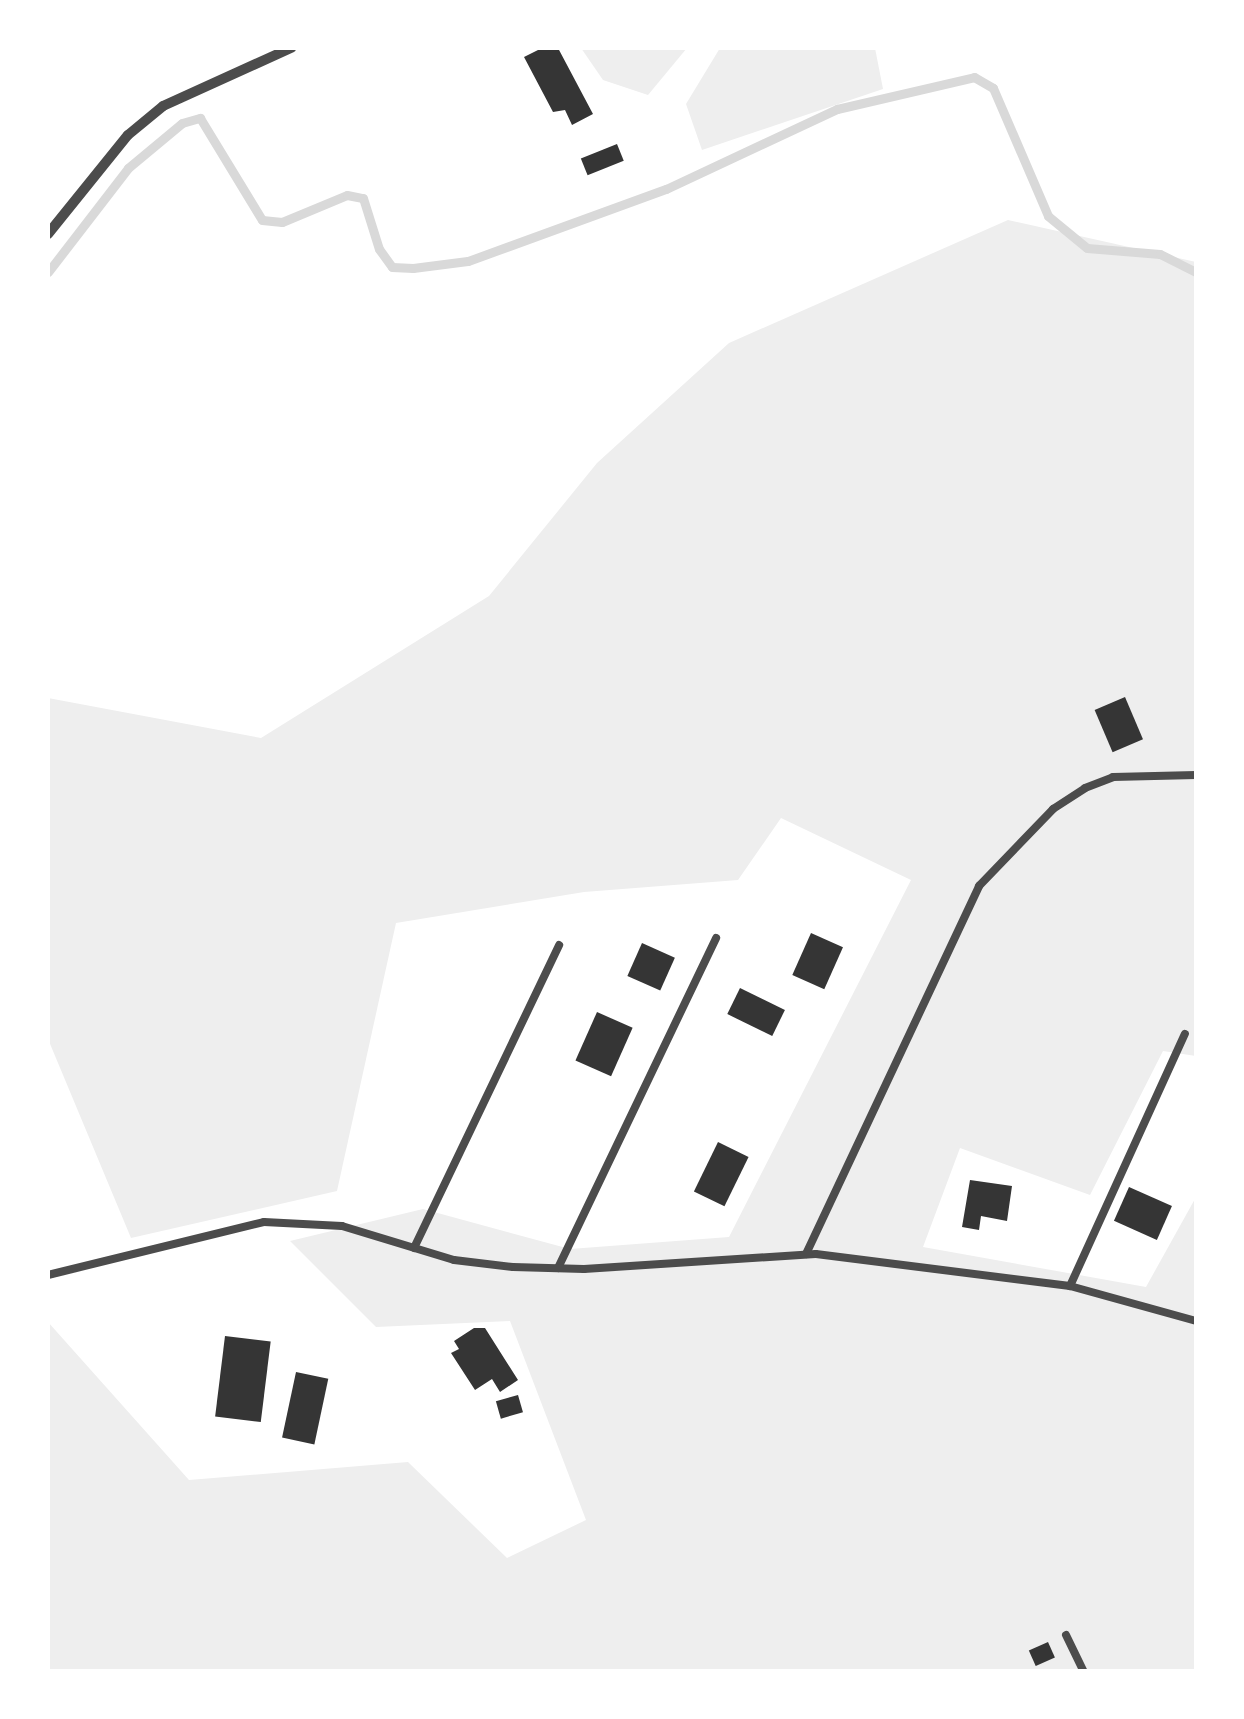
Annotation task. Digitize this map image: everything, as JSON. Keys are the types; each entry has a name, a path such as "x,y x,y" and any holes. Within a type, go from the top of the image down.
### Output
{"street":[{"path":"48,234 128,135 163,106 265,51 291,48"}],"lane":[{"path":"806,1254 980,886 1053,809 1085,788 1113,777 1196,775"},
{"path":"558,1268 716,938"},
{"path":"414,1248 560,945"},
{"path":"1070,1286 1184,1034"},
{"path":"48,1276 264,1222 342,1226 454,1260 558,1268 806,1254 1070,1286 1196,1321"},
{"path":"1066,1636 1084,1672"}],"shaded area":[{"path":"581,48 687,48 648,95 603,80"},
{"path":"720,48 875,48 883,89 702,150 686,104"},
{"path":"1008,220 1196,262 1196,1056 1163,1051 1090,1195 960,1148 923,1247 1146,1287 1196,1197 1196,1671 48,1671 48,1322 189,1480 408,1462 507,1558 586,1520 510,1321 376,1327 290,1241 423,1209 570,1249 729,1237 911,880 781,818 738,880 584,892 396,923 337,1191 131,1238 48,1039 48,698 261,738 489,596 597,463 729,343"}],"building":[{"path":"542,48 558,48 593,114 572,125 565,110 553,112 524,57"},
{"path":"617,144 624,161 588,175 581,159"},
{"path":"1125,697 1143,739 1113,752 1095,710"},
{"path":"811,933 843,947 824,989 792,975"},
{"path":"642,943 675,958 660,991 627,976"},
{"path":"740,988 785,1010 772,1036 727,1014"},
{"path":"597,1012 633,1028 611,1076 575,1060"},
{"path":"718,1142 749,1157 724,1206 694,1191"},
{"path":"970,1180 1012,1186 1007,1221 981,1216 979,1230 962,1227"},
{"path":"1129,1187 1172,1206 1157,1240 1114,1221"},
{"path":"474,1328 485,1328 518,1380 500,1392 492,1379 475,1390 451,1353 459,1349 454,1341"},
{"path":"225,1336 271,1342 261,1422 215,1416"},
{"path":"296,1372 328,1379 314,1444 282,1438"},
{"path":"518,1395 523,1412 501,1419 496,1401"},
{"path":"1048,1642 1055,1658 1036,1666 1029,1651"}],"waterway":[{"path":"48,272 128,168 182,123 200,118 262,220 282,222 347,195 363,198 379,249 392,267 413,268 468,261 666,189 837,109 974,77 993,88 1048,216 1087,248 1160,254 1196,272"}]}
